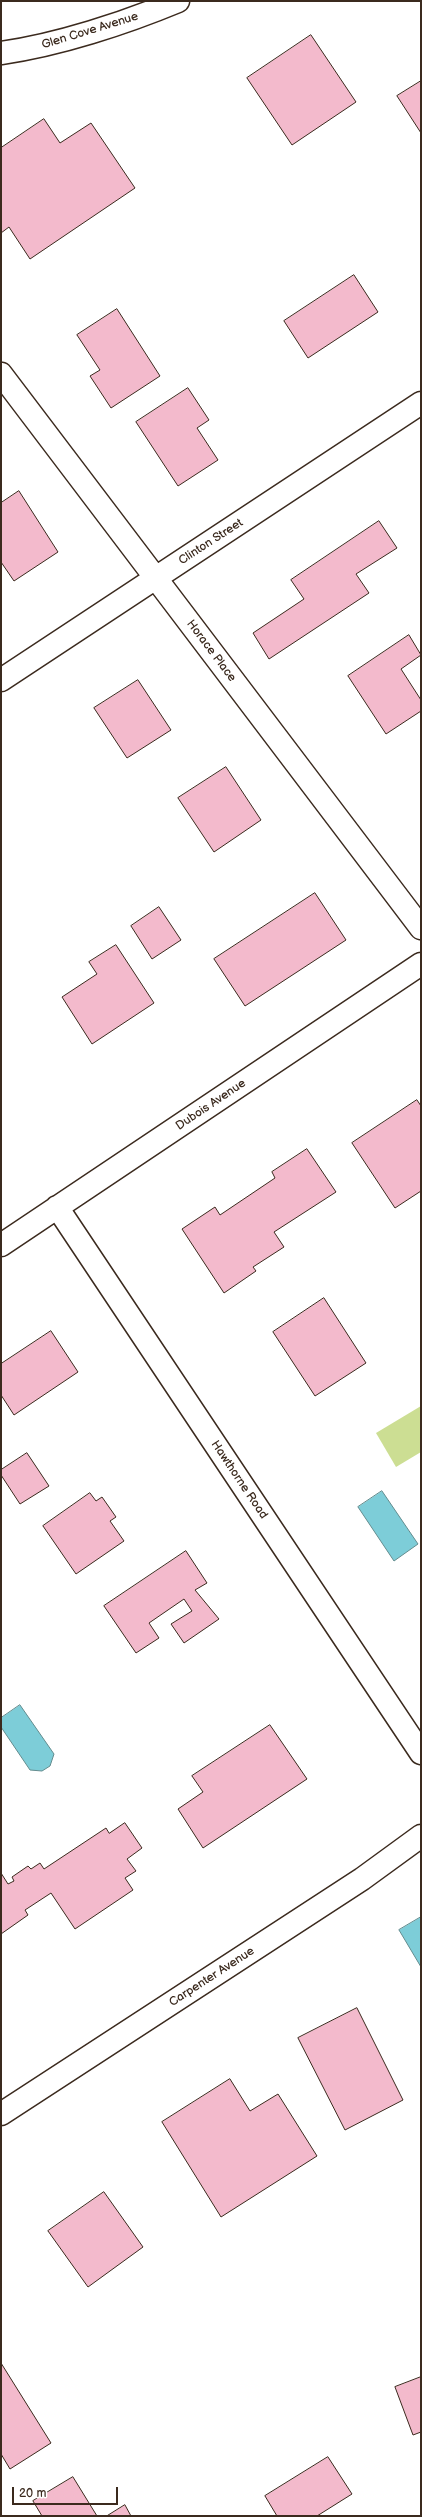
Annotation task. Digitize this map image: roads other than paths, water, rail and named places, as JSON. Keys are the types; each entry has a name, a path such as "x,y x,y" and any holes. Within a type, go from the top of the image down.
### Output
{"street":[{"name":"Glen Cove Avenue","path":"1,53 31,49 149,13 178,1"},
{"name":"Horace Place","path":"1,374 421,928"},
{"name":"Clinton Street","path":"1,680 421,403"},
{"name":"Dubois Avenue","path":"1,1245 421,964"},
{"name":"Hawthorne Road","path":"57,1207 421,1753"},
{"name":"Carpenter Avenue","path":"1,2114 362,1879 421,1836"}],"water":[{"path":"382,1491 418,1544 394,1561 358,1507"},
{"path":"20,1705 54,1754 50,1766 42,1771 30,1770 1,1727 1,1718"},
{"path":"421,1917 421,1967 399,1930"}]}
